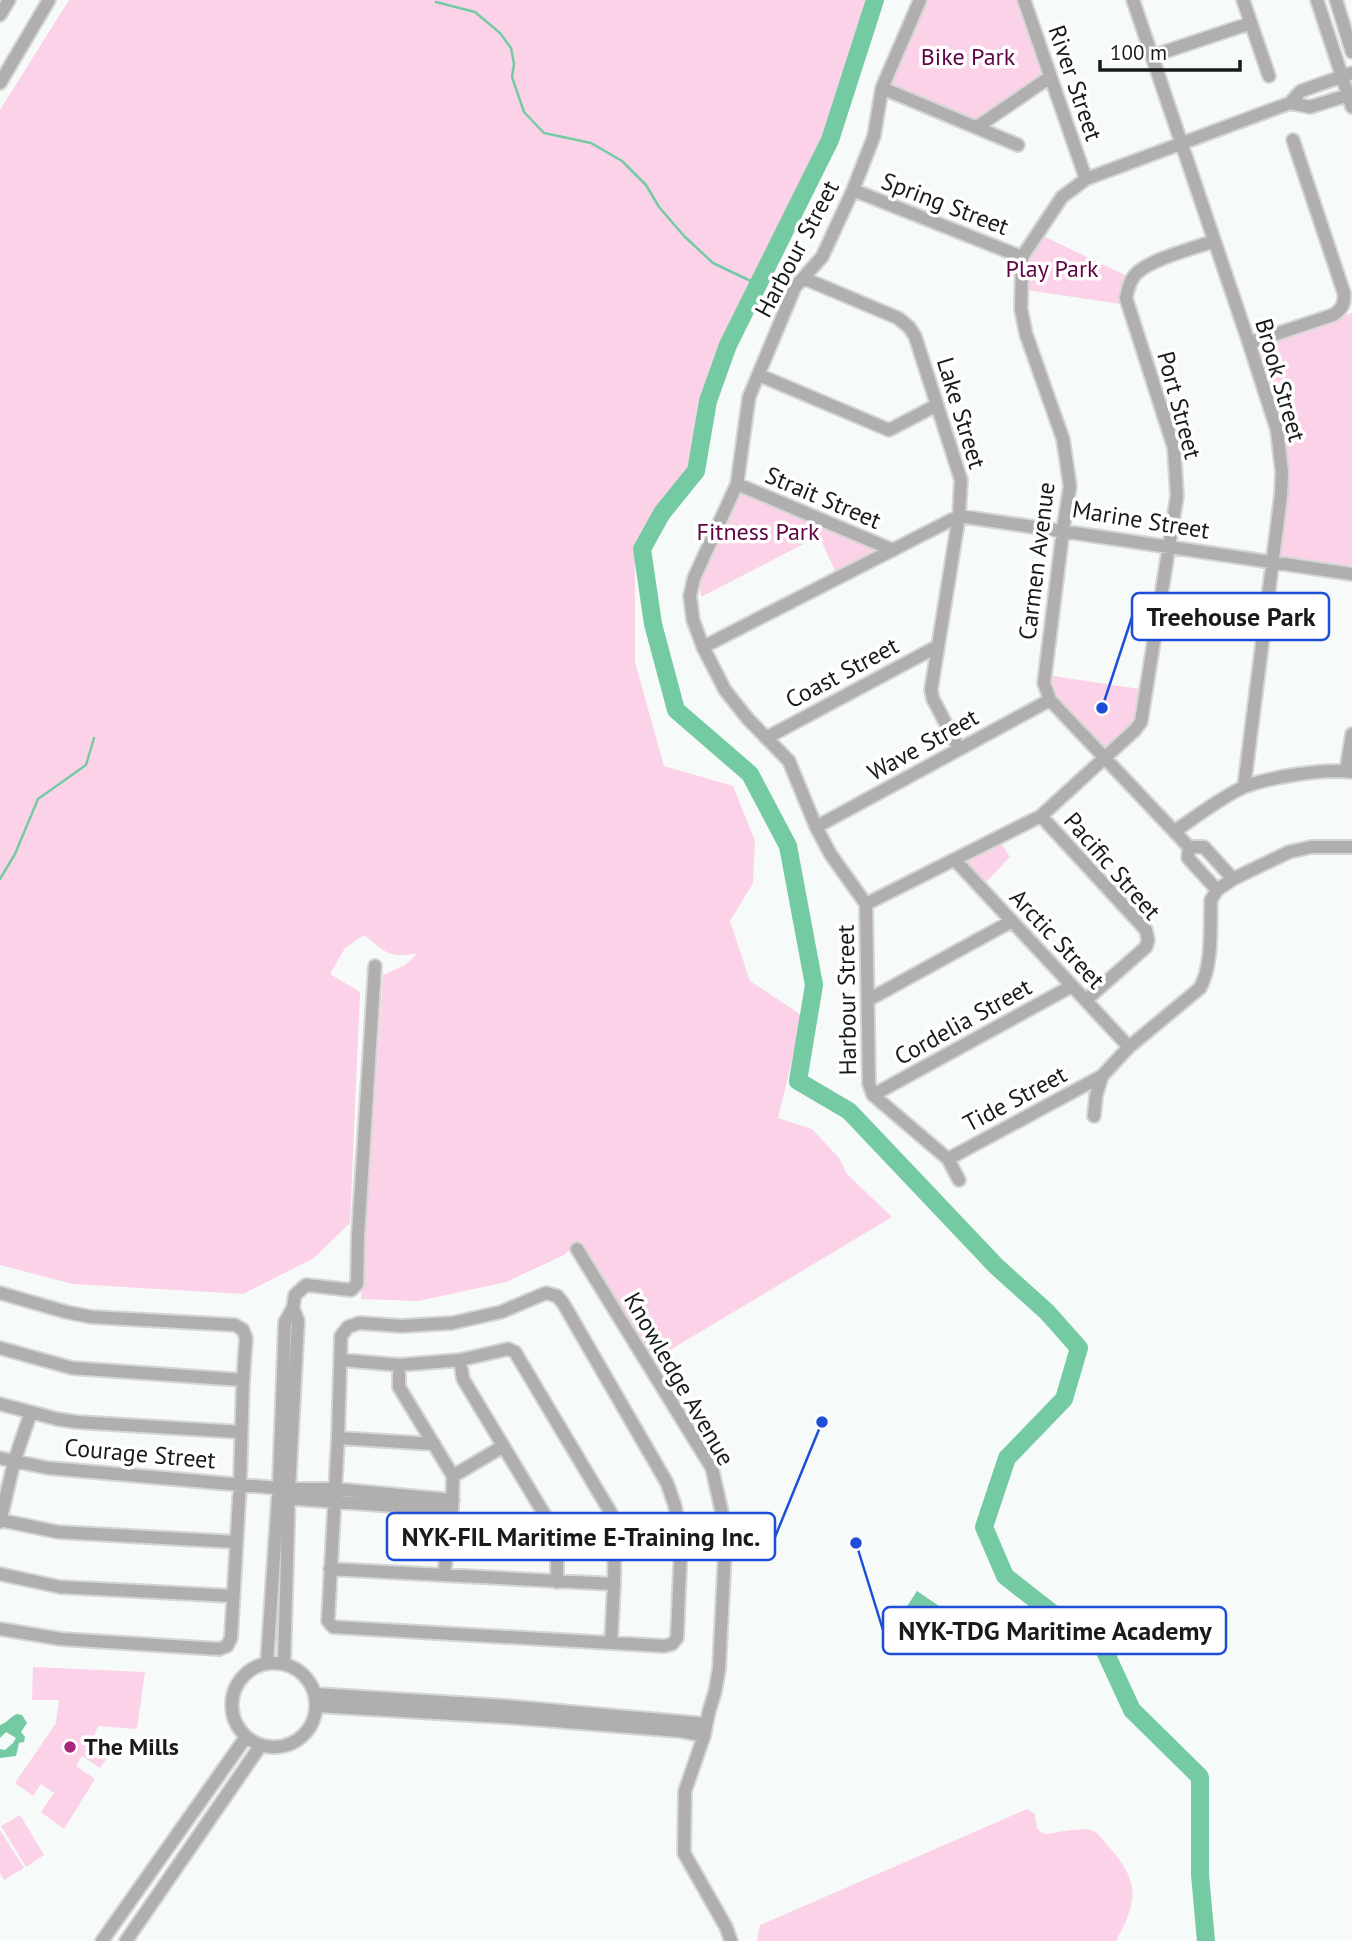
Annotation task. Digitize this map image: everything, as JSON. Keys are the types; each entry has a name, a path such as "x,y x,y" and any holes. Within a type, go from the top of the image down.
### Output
{"street":[{"path":"0,15 9,0"},
{"path":"0,83 49,0"},
{"name":"Harbour Street","path":"920,0 882,88 874,136 853,190 822,257 795,287 750,397 737,484 694,578 690,596 693,620 703,647 725,690 748,719 789,761 816,827 839,869 866,904 869,1084 873,1095 948,1159 959,1180"},
{"name":"River Street","path":"1024,0 1086,179"},
{"name":"Brook Street","path":"1133,0 1249,343 1276,430 1282,472 1244,787"},
{"path":"1243,0 1269,76"},
{"path":"1290,103 1310,107 1351,99 1347,75 1317,0"},
{"path":"1336,0 1352,52"},
{"path":"1152,56 1251,23"},
{"path":"1022,257 1062,197 1086,179 1290,103 1301,90 1347,75"},
{"path":"977,127 1050,77"},
{"path":"882,88 1018,145"},
{"path":"1249,343 1333,315 1341,310 1345,301 1293,140"},
{"name":"Spring Street","path":"853,190 1022,257"},
{"name":"Port Street","path":"866,904 1041,816 1141,722 1177,496 1174,448 1126,298 1135,274 1147,265 1214,241"},
{"name":"Carmen Avenue","path":"1022,257 1021,309 1063,439 1070,486 1044,683 1050,699"},
{"name":"Lake Street","path":"803,278 898,318 915,336 961,480 959,516 931,690 959,749"},
{"path":"759,374 889,430 937,405"},
{"name":"Strait Street","path":"737,484 893,550"},
{"path":"703,647 959,516"},
{"name":"Marine Street","path":"959,516 1352,573"},
{"name":"Coast Street","path":"766,738 938,646"},
{"path":"1050,699 1189,847 1188,858 1217,890"},
{"name":"Wave Street","path":"816,827 1050,699"},
{"path":"1175,831 1244,787 1305,774 1349,771 1352,734"},
{"name":"Pacific Street","path":"1041,816 1146,930 1146,947 1086,1000"},
{"path":"1189,847 1204,847 1233,879"},
{"path":"1094,1116 1102,1076 1129,1048 1200,988 1205,979 1211,900 1217,890 1233,879 1289,852 1311,847 1352,847"},
{"name":"Arctic Street","path":"955,860 1129,1048"},
{"path":"868,1000 1012,920"},
{"path":"284,1663 285,1322 293,1308 295,1294 306,1285 351,1290 357,1284 375,966"},
{"name":"Cordelia Street","path":"873,1095 1072,986"},
{"name":"Tide Street","path":"948,1159 1102,1076"},
{"name":"Knowledge Avenue","path":"577,1249 712,1468 726,1531 719,1669 705,1730 685,1791 684,1853 726,1927 731,1941"},
{"path":"0,1293 92,1317 235,1325 243,1329 246,1338 231,1638 227,1646 219,1649 61,1640 0,1629"},
{"path":"546,1293 557,1296 564,1303 667,1483 680,1527 677,1638 672,1644 664,1646 333,1627 328,1620 338,1438 341,1336 348,1327 359,1323 402,1326 452,1323 501,1312 546,1293"},
{"path":"0,1348 72,1368 243,1380"},
{"path":"342,1360 398,1364 460,1360 508,1349 515,1352 611,1513 615,1526 611,1643"},
{"path":"460,1360 463,1379 555,1532 557,1582"},
{"path":"398,1364 399,1387 453,1476 453,1505 444,1575"},
{"path":"0,1404 77,1422 242,1432"},
{"path":"31,1412 14,1462 0,1521 58,1532 236,1542"},
{"path":"338,1438 434,1444"},
{"path":"453,1476 502,1447"},
{"name":"Courage Street","path":"0,1458 48,1468 240,1483 284,1493 453,1505"},
{"path":"267,1662 284,1493"},
{"path":"330,1569 614,1584"},
{"path":"0,1574 60,1587 233,1595"},
{"path":"267,1662 284,1663 298,1669 309,1680 316,1700 313,1721 305,1734 292,1743 277,1747 261,1745 246,1737 236,1724 231,1709 233,1693 240,1678 252,1668 267,1662"},
{"path":"316,1700 680,1731 705,1730"},
{"path":"102,1941 246,1737"},
{"path":"126,1941 261,1745"},
{"path":"181,1830 196,1840"},
{"path":"160,1860 175,1870"}],"green space":[{"path":"69,0 875,0 830,140 728,345 708,401 696,471 662,513 635,559 635,662 664,766 733,786 755,841 753,883 730,921 750,981 803,1016 778,1118 812,1129 839,1158 847,1174 892,1217 665,1353 651,1358 579,1241 564,1255 506,1282 418,1301 361,1299 383,975 405,965 418,953 388,953 364,935 345,948 330,974 360,992 350,1223 314,1258 243,1294 73,1284 0,1265 0,110"},
{"name":"Bike Park","path":"927,0 1018,0 1043,73 976,121 890,85"},
{"name":"Play Park","path":"1041,235 1127,276 1121,304 1026,290 1026,260"},
{"path":"1352,313 1352,566 1280,556 1290,475 1284,429 1259,346"},
{"name":"Fitness Park","path":"740,492 886,550 837,575 819,536 701,597 700,580"},
{"path":"1053,676 1140,689 1136,719 1104,751 1057,698 1050,684"},
{"path":"1001,843 1010,857 985,883 965,860"},
{"name":"The Mills","path":"33,1667 145,1672 137,1729 98,1726 92,1741 110,1754 100,1768 82,1756 76,1766 95,1779 64,1829 41,1812 54,1793 41,1784 33,1796 15,1783 56,1723 59,1700 32,1700"},
{"path":"1027,1809 1035,1814 1037,1829 1045,1834 1077,1829 1094,1831 1127,1871 1131,1882 1131,1904 1116,1941 757,1941 760,1925"},
{"path":"20,1815 44,1855 26,1867 1,1826"},
{"path":"0,1830 24,1868 4,1880 0,1873"}],"shaded area":[{"path":"917,1591 945,1610 919,1650 890,1632"},
{"path":"17,1714 22,1715 27,1723 21,1732 25,1737 24,1742 19,1743 16,1756 0,1758 0,1749 5,1750 16,1738 6,1732 0,1738 0,1725"}],"waterway":[{"path":"875,0 830,140 728,345 708,401 696,471 662,513 642,549 653,624 676,710 750,774 788,846 814,985 798,1081 849,1111 996,1266 1047,1312 1079,1348 1064,1399 1007,1458 984,1527 1005,1576 1056,1616 1089,1617 1132,1710 1200,1777 1200,1875 1206,1941"},
{"path":"436,2 475,12 500,33 511,48 514,64 512,77 524,112 544,133 591,143 622,161 646,185 659,207 684,236 713,263 757,284"},
{"path":"0,879 15,854 38,799 86,765 94,738"}],"place":[{"name":"Treehouse Park","path":"1102,708"},
{"name":"NYK-FIL Maritime E-Training Inc.","path":"822,1422"},
{"name":"NYK-TDG Maritime Academy","path":"856,1543"},
{"name":"The Mills","path":"70,1747"}]}
